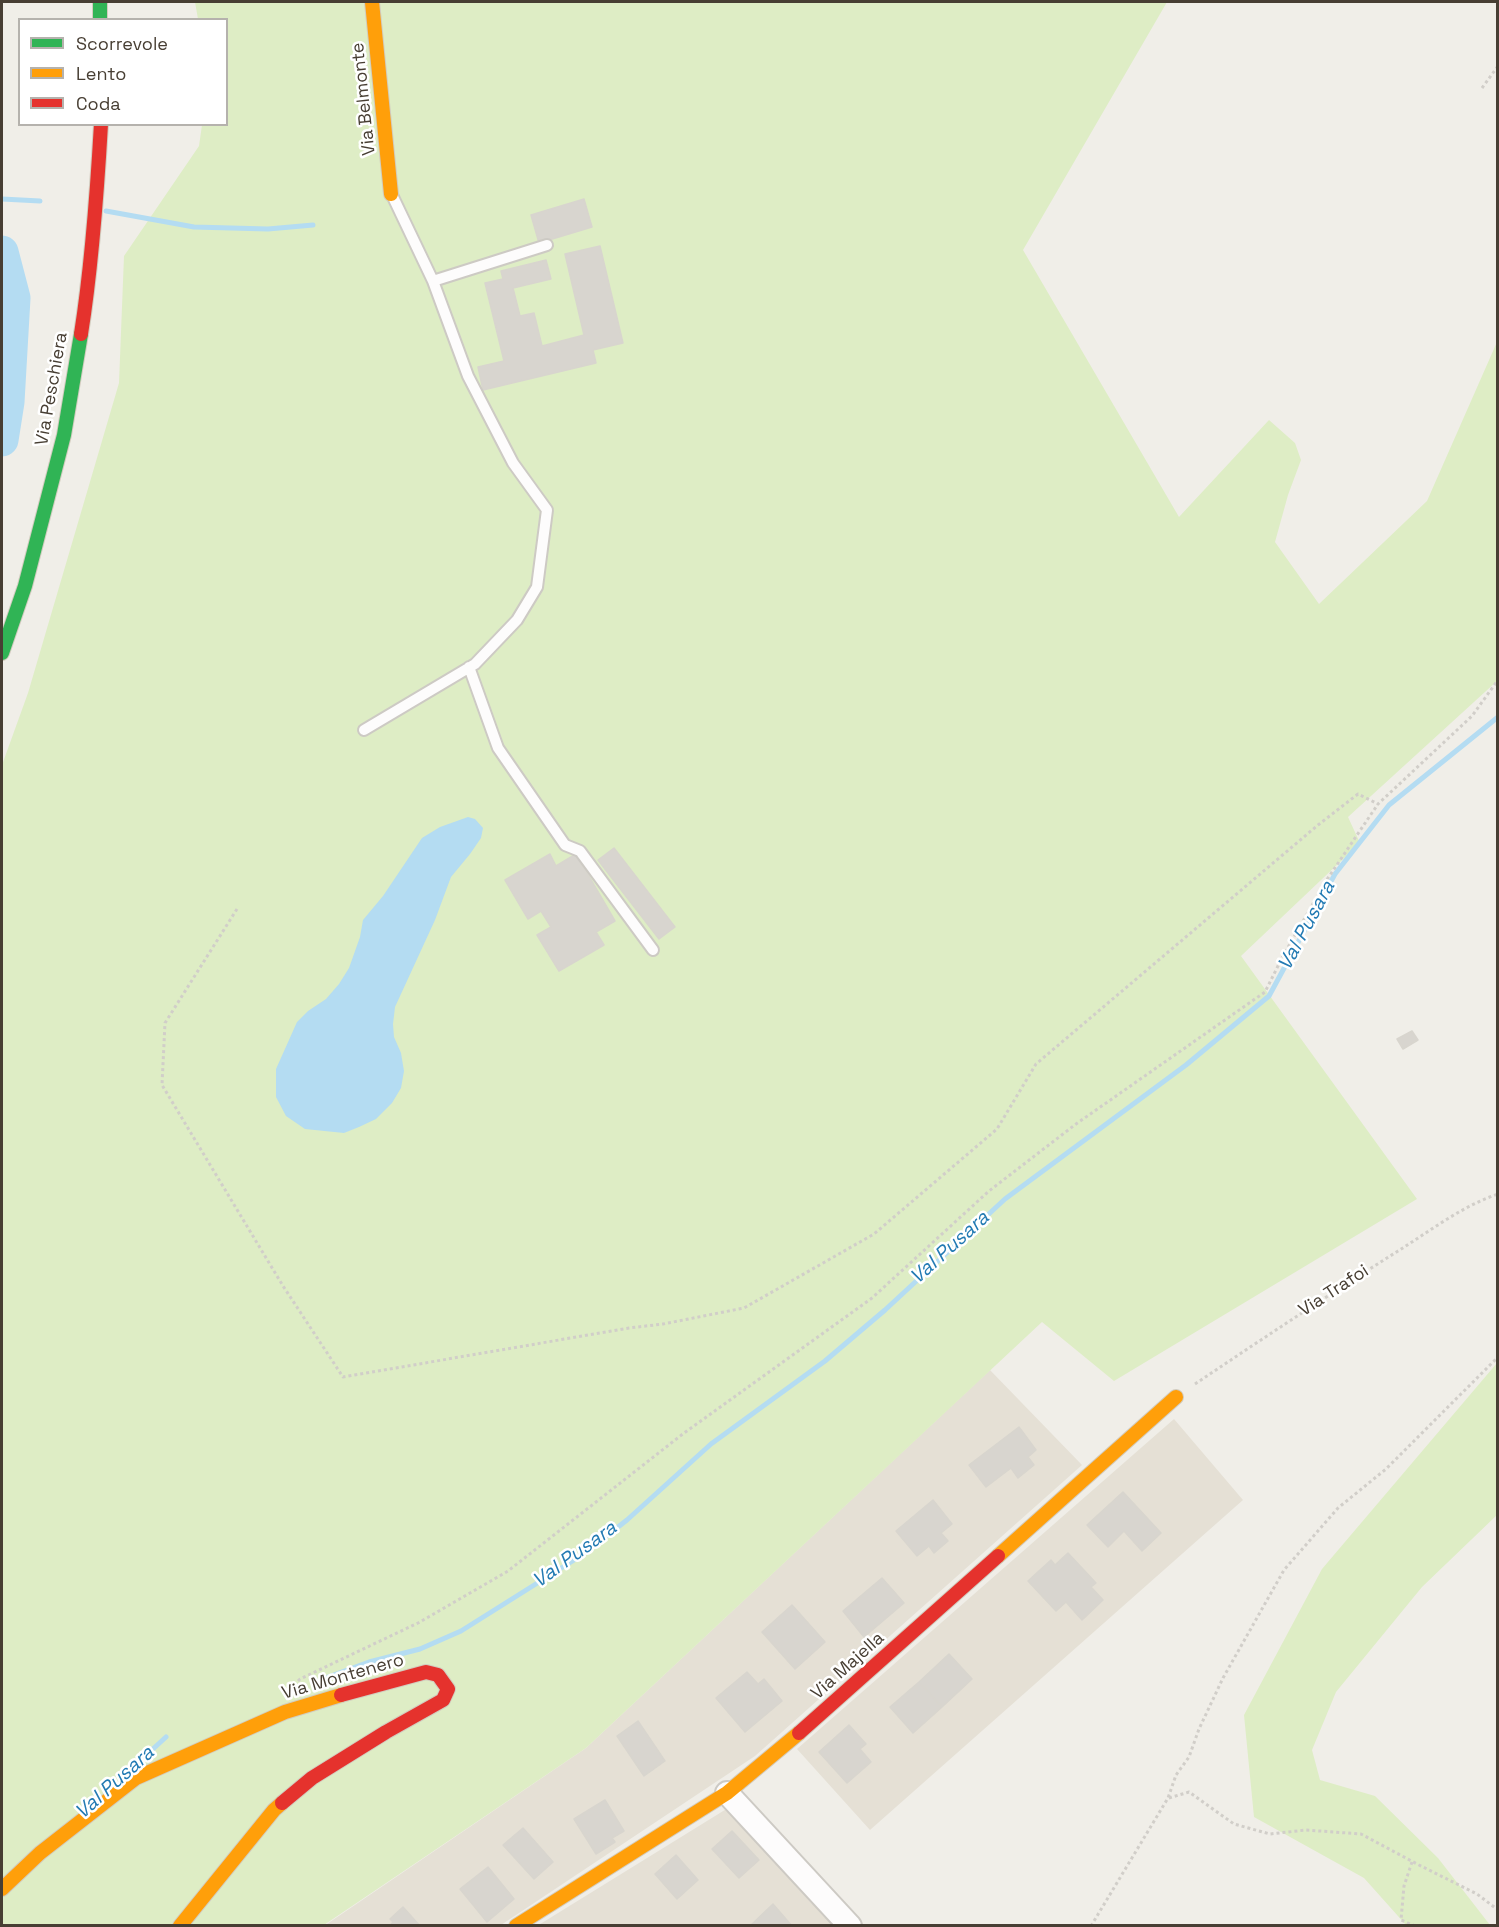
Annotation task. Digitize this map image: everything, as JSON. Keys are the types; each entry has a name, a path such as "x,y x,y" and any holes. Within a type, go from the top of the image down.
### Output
{"street":[{"path":"100,2 100,18"},
{"name":"Via Belmonte","path":"372,2 391,194"},
{"name":"Via Peschiera","path":"2,653 25,586 64,435 87,296 98,184 100,126"},
{"name":"Via Majella","path":"516,1926 727,1793 821,1714 1176,1397"},
{"name":"Via Montenero","path":"2,1889 40,1853 136,1778 285,1712 430,1671 441,1677 448,1689 443,1700 312,1778 274,1810 180,1926"},
{"path":"727,1793 850,1926"}],"lane":[{"path":"364,730 476,664 517,620 537,587 547,510 513,463 468,376 432,281 391,194"},
{"path":"432,281 547,245"},
{"path":"469,667 498,748 565,845 580,851 653,950"}],"path":[{"path":"1482,88 1497,66"},
{"path":"285,1712 300,1678 418,1623 508,1571 684,1433 872,1298 989,1191 1076,1124 1265,992 1282,956 1326,881 1378,804 1472,716 1497,680"},
{"path":"237,909 165,1023 162,1085 283,1286 343,1377 663,1324 744,1308 874,1234 997,1129 1036,1064 1105,1004 1358,794 1378,804"},
{"name":"Via Trafoi","path":"1176,1397 1312,1305 1445,1221 1485,1198 1497,1194"},
{"path":"1091,1926 1168,1798 1176,1775 1189,1757 1199,1729 1223,1678 1284,1570 1338,1508 1386,1469 1497,1357"},
{"path":"1168,1798 1189,1792 1234,1824 1270,1834 1306,1830 1361,1834 1477,1894 1497,1910"},
{"path":"1412,1862 1404,1886 1401,1920 1415,1926"}],"shaded area":[{"path":"990,1370 1082,1465 755,1756 501,1925 324,1926 586,1748"},
{"path":"1174,1419 1243,1500 870,1830 797,1749"},
{"path":"728,1808 836,1926 537,1926"}],"green space":[{"path":"195,2 1167,2 1023,250 1179,517 1269,420 1295,443 1301,460 1288,495 1275,542 1319,604 1427,501 1497,342 1497,681 1348,817 1360,843 1241,956 1417,1199 1114,1381 1042,1322 586,1748 324,1925 2,1925 2,765 28,693 119,383 124,256 199,146 202,126 228,126 228,18 198,18"},
{"path":"1497,1363 1497,1515 1422,1587 1336,1692 1312,1750 1320,1780 1375,1796 1438,1858 1490,1925 1406,1925 1364,1878 1254,1817 1244,1715 1322,1569"}],"water":[{"path":"468,817 475,819 483,828 481,838 451,877 435,920 395,1007 394,1037 401,1053 404,1071 401,1088 392,1103 376,1119 359,1127 344,1133 305,1129 286,1116 276,1097 276,1069 297,1022 326,999 339,984 349,968 360,937 363,920 383,896 422,838 440,827"}],"building":[{"path":"584,199 592,227 539,243 531,215"},
{"path":"600,246 623,343 593,350 596,363 483,390 478,367 504,361 485,283 503,279 501,271 546,260 551,279 513,288 520,316 534,313 542,346 584,335 565,254"},
{"path":"614,848 675,927 659,939 598,860"},
{"path":"550,854 556,866 576,854 615,921 596,932 604,945 559,971 537,935 551,927 541,911 528,919 505,880"},
{"path":"1412,1031 1418,1040 1403,1049 1397,1039"},
{"path":"1019,1427 1036,1450 1028,1457 1034,1465 1018,1478 1011,1468 986,1487 969,1465"},
{"path":"1123,1492 1161,1533 1142,1551 1124,1531 1108,1547 1087,1525"},
{"path":"933,1500 952,1524 941,1533 948,1541 934,1553 929,1546 917,1556 896,1531"},
{"path":"1068,1553 1096,1583 1091,1587 1103,1600 1082,1620 1066,1602 1056,1611 1028,1581 1051,1560 1055,1565"},
{"path":"882,1578 904,1603 864,1637 843,1611"},
{"path":"792,1605 825,1642 795,1669 762,1632"},
{"path":"949,1654 972,1679 942,1707 919,1682"},
{"path":"747,1672 758,1684 764,1679 782,1701 745,1732 716,1698"},
{"path":"919,1682 942,1707 913,1733 890,1707"},
{"path":"638,1721 665,1761 644,1776 617,1736"},
{"path":"849,1725 866,1744 860,1749 871,1762 847,1783 819,1752"},
{"path":"605,1800 624,1831 612,1838 615,1842 596,1854 574,1819"},
{"path":"523,1828 553,1862 534,1879 503,1845"},
{"path":"732,1831 759,1860 739,1878 712,1849"},
{"path":"676,1855 698,1880 677,1899 655,1874"},
{"path":"488,1867 514,1899 487,1922 460,1889"},
{"path":"773,1904 792,1926 750,1926"},
{"path":"403,1907 420,1926 390,1926 393,1922 390,1919"}],"waterway":[{"path":"2,199 40,201"},
{"path":"106,211 194,227 268,229 313,225"},
{"path":"2,252 14,298 8,402 2,440"},
{"name":"Val Pusara","path":"320,1680 369,1662 420,1649 461,1631 582,1555 627,1520 711,1444 825,1361 885,1310 1005,1199 1186,1065 1269,996 1335,874 1389,805 1498,717"},
{"name":"Val Pusara","path":"141,1760 166,1737"}],"traffic: fast":[{"path":"100,2 100,18"},
{"path":"2,653 25,586 64,435 81,334"}],"traffic: slow":[{"path":"372,2 391,194"},
{"path":"998,1556 1176,1397"},
{"path":"2,1889 40,1853 136,1778 285,1712 341,1695"},
{"path":"516,1926 727,1793 799,1733"},
{"path":"180,1926 282,1803"}],"traffic: jam":[{"path":"81,334 94,229 101,126"},
{"path":"799,1733 998,1556"},
{"path":"282,1803 312,1778 443,1700 448,1689 438,1675 426,1672 341,1695"}]}
